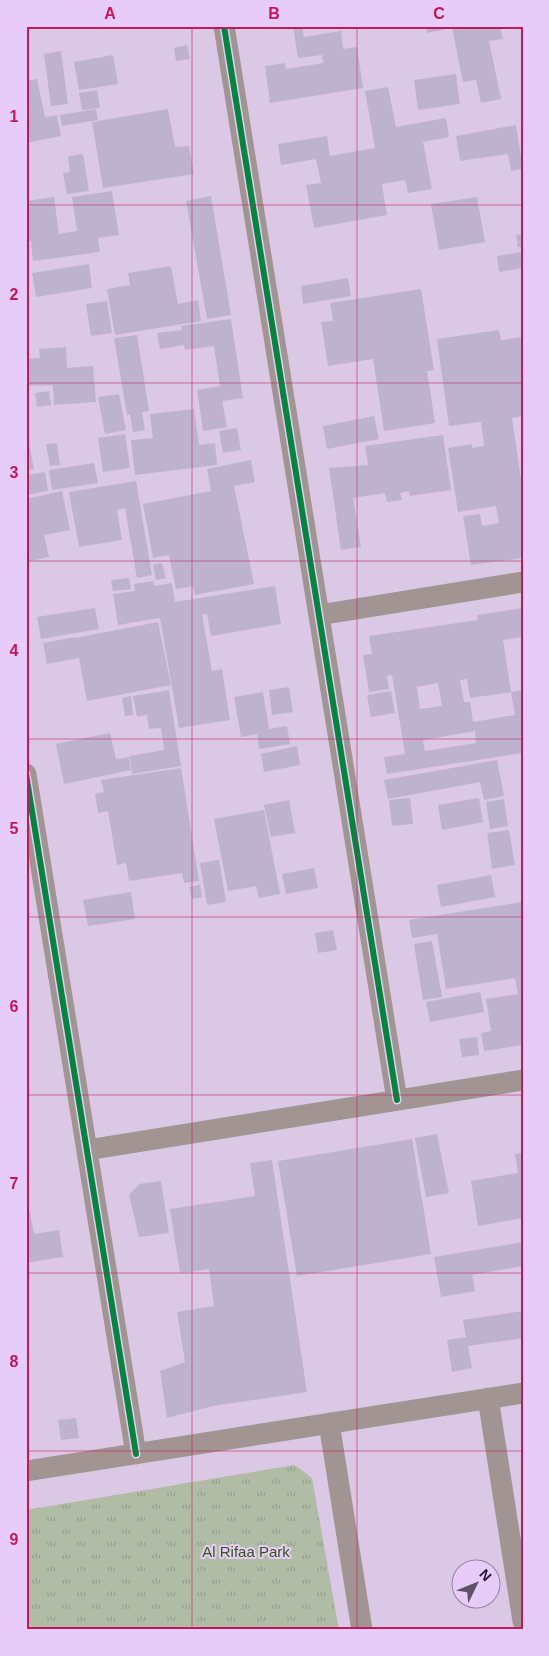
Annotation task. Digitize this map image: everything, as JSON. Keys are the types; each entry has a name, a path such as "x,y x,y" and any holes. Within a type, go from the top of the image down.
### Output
{"street":[{"path":"224,26 397,1100"},
{"path":"319,615 523,582"},
{"path":"26,774 136,1454"},
{"path":"87,1150 523,1080"},
{"path":"26,1472 523,1393"},
{"path":"488,1398 523,1621"},
{"path":"329,1423 362,1630"}],"green space":[{"name":"Al Rifaa Park","path":"295,1465 312,1478 339,1630 26,1630 26,1510"}],"building":[{"path":"293,26 302,26 304,37 341,31 343,49 357,47 363,88 270,103 265,66 285,63 286,69 323,63 322,55 298,58"},
{"path":"426,26 500,26 503,39 489,41 501,99 481,103 476,80 463,82 452,28 427,33"},
{"path":"187,45 190,59 176,61 174,48"},
{"path":"61,51 68,104 51,106 44,54"},
{"path":"113,55 118,84 79,90 74,62"},
{"path":"456,74 460,104 418,110 414,80"},
{"path":"37,79 45,117 57,115 61,136 26,143 26,81"},
{"path":"388,87 396,127 446,118 449,137 423,142 432,189 408,193 405,180 382,184 387,215 314,228 306,185 321,183 316,159 281,165 278,144 327,136 330,156 375,148 365,91"},
{"path":"97,90 100,108 82,110 79,93"},
{"path":"96,109 98,120 62,126 60,115"},
{"path":"168,109 175,147 189,146 194,174 103,188 92,122"},
{"path":"516,125 523,169 511,171 508,154 460,161 456,136"},
{"path":"83,154 89,191 67,194 63,173 70,172 68,156"},
{"path":"112,191 119,235 98,238 100,252 33,261 31,241 26,242 26,201 54,197 59,234 77,231 72,197"},
{"path":"211,196 231,315 207,319 186,201"},
{"path":"477,197 485,242 439,250 431,204"},
{"path":"523,234 523,247 518,247 516,235"},
{"path":"523,252 523,268 499,272 497,256"},
{"path":"89,264 92,288 36,297 32,273"},
{"path":"171,266 178,304 198,300 201,321 115,335 107,289 130,285 128,273"},
{"path":"348,278 351,296 303,304 301,286"},
{"path":"421,289 434,370 427,371 435,423 384,431 373,359 328,366 321,322 333,321 330,303"},
{"path":"107,301 112,333 91,336 86,304"},
{"path":"231,319 243,398 222,401 227,427 203,431 197,390 220,386 214,346 185,350 184,345 160,349 157,333 182,330 181,326"},
{"path":"499,330 501,340 523,337 523,416 512,418 521,479 523,479 523,558 471,565 463,516 480,514 482,526 499,523 496,506 458,512 448,448 472,444 472,448 484,446 481,422 449,426 437,339"},
{"path":"137,335 149,411 142,412 145,430 133,432 130,414 127,415 114,338"},
{"path":"66,347 67,368 93,366 96,402 54,405 53,385 26,386 26,359 40,358 39,349"},
{"path":"49,391 51,405 37,407 35,393"},
{"path":"119,394 126,430 105,434 98,397"},
{"path":"194,409 199,445 215,443 217,465 135,475 131,440 153,438 150,414"},
{"path":"374,416 379,439 327,449 323,426"},
{"path":"237,428 241,450 223,453 219,431"},
{"path":"125,434 130,468 103,472 98,438"},
{"path":"443,435 451,490 410,496 409,491 400,493 402,500 387,502 385,493 353,498 361,547 341,550 329,468 368,465 365,446"},
{"path":"57,443 60,465 50,466 46,444"},
{"path":"29,444 34,469 26,471 26,445"},
{"path":"251,460 255,482 234,486 254,584 195,595 193,586 176,589 169,555 153,558 143,504 211,491 207,469"},
{"path":"94,463 98,483 52,490 49,470"},
{"path":"45,472 48,491 26,495 26,475"},
{"path":"136,481 152,575 137,578 125,508 117,510 122,540 79,547 69,492"},
{"path":"62,491 70,530 44,535 49,557 30,561 26,543 26,499"},
{"path":"162,563 166,578 156,580 153,565"},
{"path":"129,578 131,589 113,591 111,580"},
{"path":"153,581 154,586 172,583 175,602 275,586 281,624 211,636 207,614 202,615 212,671 222,669 230,720 179,728 160,618 118,625 113,594 135,591 134,584"},
{"path":"95,608 99,629 41,639 37,617"},
{"path":"523,608 523,637 503,640 511,692 523,690 523,753 387,774 384,757 405,754 392,675 387,676 389,689 369,692 363,655 372,654 369,636 478,620 477,615","holes":["467,679 470,698 511,692 515,715 473,722 470,702 464,702 460,680","438,683 442,706 420,709 417,687","475,731 476,743 425,751 423,740"]},
{"path":"158,622 171,685 87,701 79,658 47,664 43,643"},
{"path":"289,687 293,712 272,715 269,690"},
{"path":"169,690 181,766 132,774 130,756 164,750 161,728 149,729 147,715 137,717 133,696"},
{"path":"391,691 395,713 371,717 367,695"},
{"path":"263,692 269,729 287,726 290,744 259,749 257,734 241,737 234,697"},
{"path":"131,696 133,715 125,716 122,698"},
{"path":"110,733 116,759 129,757 131,770 64,784 56,744"},
{"path":"297,746 300,765 264,772 261,754"},
{"path":"497,760 504,796 484,800 480,782 388,799 384,780"},
{"path":"181,768 199,881 184,883 182,873 129,881 126,863 117,865 108,811 98,813 95,794 104,792 101,780"},
{"path":"410,798 413,824 392,826 389,800"},
{"path":"479,798 483,822 442,830 438,805"},
{"path":"504,799 508,826 490,829 486,802"},
{"path":"289,800 295,833 271,837 264,805"},
{"path":"264,810 280,894 259,898 256,886 228,891 214,819"},
{"path":"509,830 515,865 492,869 487,833"},
{"path":"219,860 226,902 207,905 200,863"},
{"path":"314,868 318,888 286,894 282,874"},
{"path":"491,875 495,897 441,907 437,885"},
{"path":"200,885 202,897 192,899 189,887"},
{"path":"131,892 135,919 88,926 83,900"},
{"path":"522,902 523,1045 484,1051 481,1033 491,1031 486,999 518,994 515,978 446,989 437,934 412,938 409,920"},
{"path":"333,930 337,950 318,953 315,933"},
{"path":"432,941 442,997 423,1000 414,944"},
{"path":"480,992 484,1012 430,1022 426,1002"},
{"path":"477,1037 479,1055 462,1057 459,1039"},
{"path":"437,1134 449,1193 426,1197 415,1138"},
{"path":"412,1139 431,1254 297,1276 278,1161"},
{"path":"523,1153 523,1218 478,1226 471,1181 518,1173 515,1154"},
{"path":"272,1160 307,1392 213,1406 167,1418 160,1371 185,1362 177,1312 214,1306 209,1269 180,1273 170,1209 255,1196 250,1163"},
{"path":"161,1181 169,1233 139,1237 129,1195 139,1184"},
{"path":"30,1212 34,1234 59,1230 63,1257 26,1263 26,1213"},
{"path":"523,1242 523,1266 472,1275 475,1291 441,1297 434,1257"},
{"path":"523,1311 523,1338 468,1346 472,1368 452,1372 447,1340 466,1337 463,1320"},
{"path":"76,1418 79,1438 61,1440 58,1420"}],"cycle path":[{"path":"224,26 397,1100"},
{"path":"26,774 136,1454"}]}
